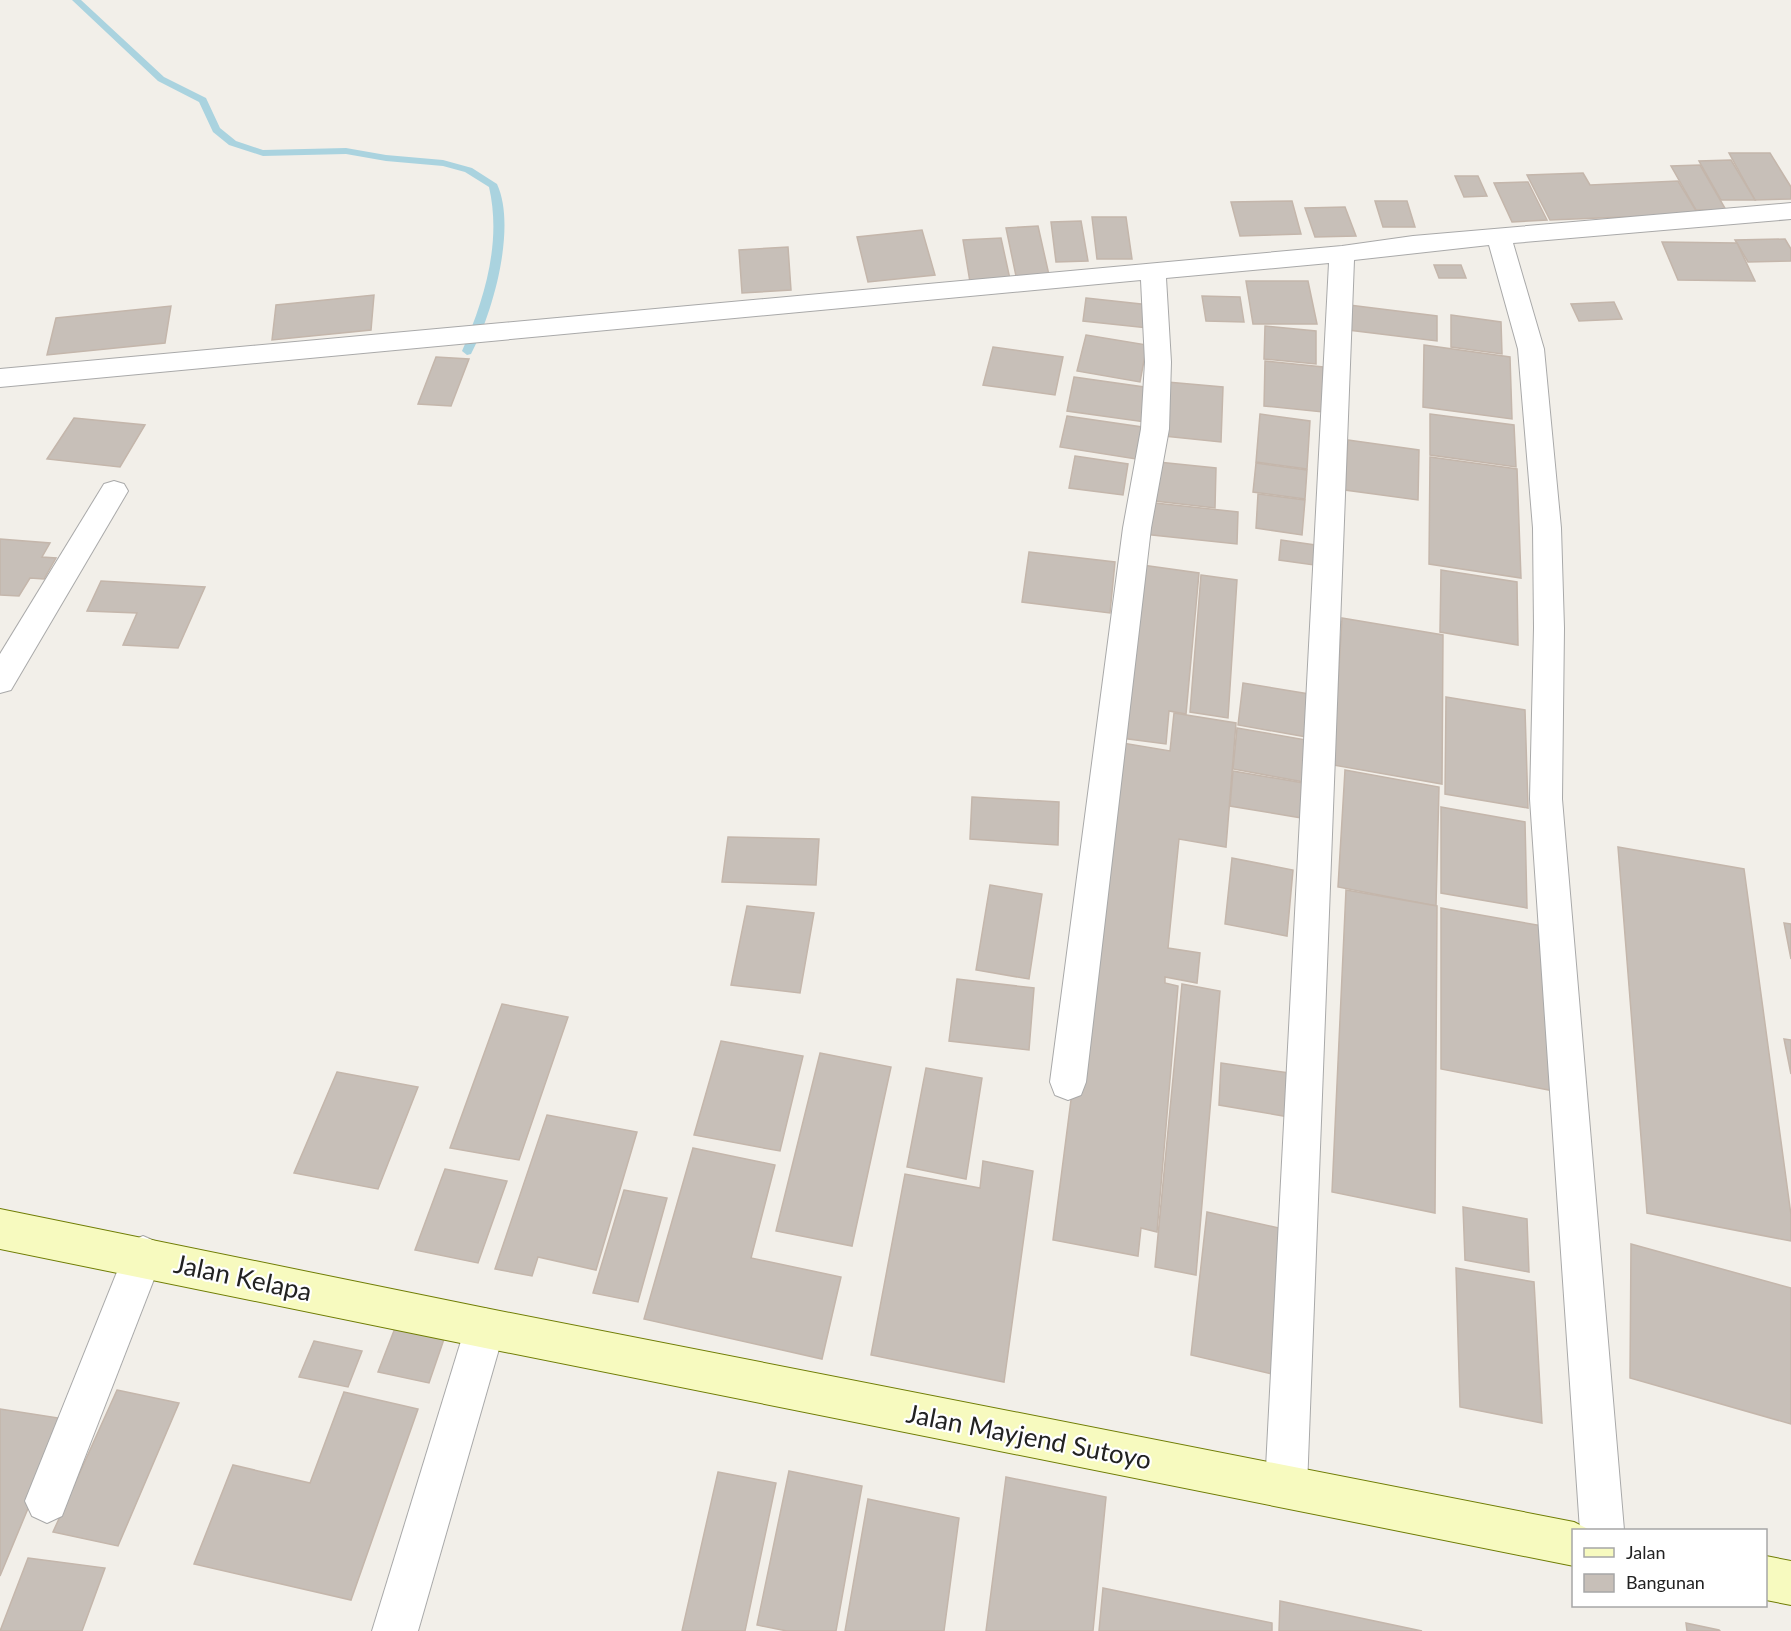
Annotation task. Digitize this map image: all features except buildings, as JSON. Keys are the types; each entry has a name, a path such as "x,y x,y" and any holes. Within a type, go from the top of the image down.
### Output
{"street":[{"path":"0,378 1342,254 1413,244 1791,211"},
{"path":"1499,238 1531,349 1547,528 1549,628 1546,799 1602,1529"},
{"path":"1286,1487 1342,254"},
{"path":"1068,1082 1129,616 1137,524 1152,452 1158,396 1157,312 1153,271"},
{"path":"0,681 114,491"},
{"name":"Jalan Kelapa","path":"0,1228 485,1328"},
{"path":"47,1501 143,1257"},
{"path":"395,1631 485,1328"},
{"name":"Jalan Mayjend Sutoyo","path":"485,1328 1572,1544"},
{"path":"1767,1578 1791,1583"}],"waterway":[{"path":"76,0 161,79 203,100 216,130 233,143 263,153 346,151 386,158 443,163 469,170 494,186 499,214 497,249 486,302 467,351"}]}
